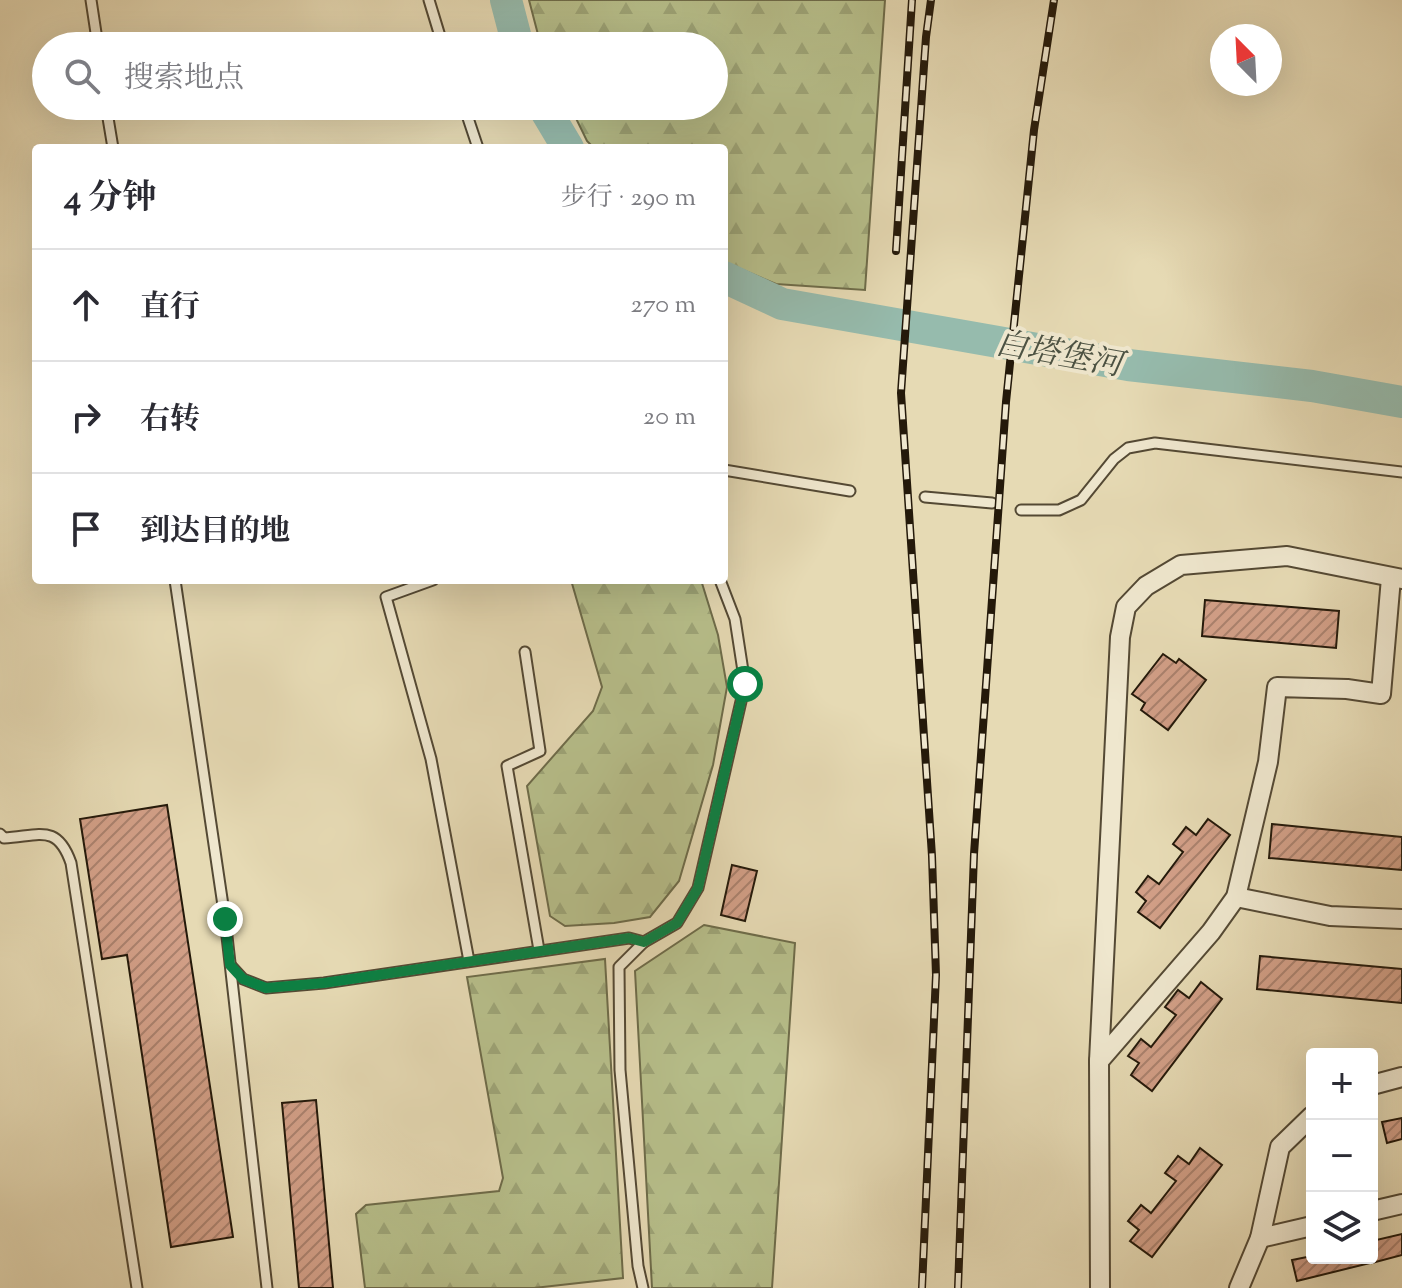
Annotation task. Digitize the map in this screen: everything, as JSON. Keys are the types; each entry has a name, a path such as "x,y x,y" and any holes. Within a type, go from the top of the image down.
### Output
{"street":[{"path":"1099,1061 1211,932 1236,897 1268,762 1277,687 1347,689 1381,694 1397,578 1287,556 1181,565 1146,586 1126,607 1120,637 1099,1061 1100,1288"},
{"path":"1236,897 1330,916 1402,919"},
{"path":"1378,1083 1402,1077"},
{"path":"1239,1288 1260,1238 1280,1147 1308,1120"},
{"path":"1378,1210 1402,1204"},
{"path":"1260,1238 1306,1227"}],"lane":[{"path":"91,0 96,32"},
{"path":"429,0 439,32"},
{"path":"108,120 112,144"},
{"path":"469,120 477,144"},
{"path":"1021,510 1059,510 1081,500 1114,459 1128,448 1155,443 1402,472"},
{"path":"728,471 850,491"},
{"path":"925,497 992,503"},
{"path":"176,584 230,965 267,1288"},
{"path":"422,584 386,597 431,759 469,961"},
{"path":"643,1288 638,1266 620,1070 619,967 644,942 677,923 698,888 745,684 735,619 722,584"},
{"path":"525,652 540,751 507,766 539,950"},
{"path":"0,834 4,838 42,834 55,836 65,845 71,863 137,1288"},
{"path":"230,965 243,979 266,988 324,983 629,938 644,942"}],"green space":[{"path":"529,0 885,0 865,290 776,284 728,264 728,144 590,144 587,141 577,120 728,120 728,32 537,32"},
{"path":"572,584 702,584 718,635 727,687 713,765 679,881 650,917 565,926 550,916 527,786 593,711 602,687"},
{"path":"704,925 795,943 772,1288 652,1288 635,971"},
{"path":"605,959 623,1278 534,1288 365,1288 356,1214 366,1205 499,1191 503,1178 467,977"}],"building":[{"path":"1205,600 1339,611 1336,648 1202,636"},
{"path":"1163,654 1176,663 1179,659 1206,680 1168,730 1141,710 1145,703 1132,694"},
{"path":"167,805 233,1237 171,1247 127,955 102,959 80,819"},
{"path":"1208,819 1230,835 1160,928 1138,912 1146,901 1136,892 1148,876 1159,884 1183,852 1173,844 1186,827 1196,835"},
{"path":"1272,824 1402,837 1402,870 1269,858"},
{"path":"732,865 757,871 745,921 721,915"},
{"path":"1260,956 1402,969 1402,1003 1257,989"},
{"path":"1201,982 1222,999 1152,1091 1131,1075 1139,1063 1128,1056 1141,1039 1151,1047 1176,1015 1165,1007 1178,990 1189,998"},
{"path":"316,1100 333,1288 299,1288 282,1103"},
{"path":"1402,1118 1402,1139 1387,1143 1382,1122"},
{"path":"1200,1148 1222,1165 1152,1257 1130,1241 1139,1230 1128,1221 1141,1205 1151,1213 1176,1181 1165,1173 1178,1156 1189,1164"},
{"path":"1402,1234 1402,1255 1378,1261 1378,1240"},
{"path":"1306,1257 1306,1264 1366,1264 1297,1281 1292,1260"}],"waterway":[{"name":"白塔堡河","path":"506,0 514,32"},
{"name":"白塔堡河","path":"551,120 566,144"},
{"name":"白塔堡河","path":"728,279 782,304 1128,365 1312,386 1402,402"}],"railway":[{"path":"896,251 912,0"},
{"path":"922,1288 936,975 932,856 901,393 931,0"},
{"path":"958,1288 974,854 1006,402 1034,130 1054,0"}],"route":[{"path":"225,919 230,965 243,979 266,988 324,983 629,938 644,942 677,923 698,888 745,684"}]}
